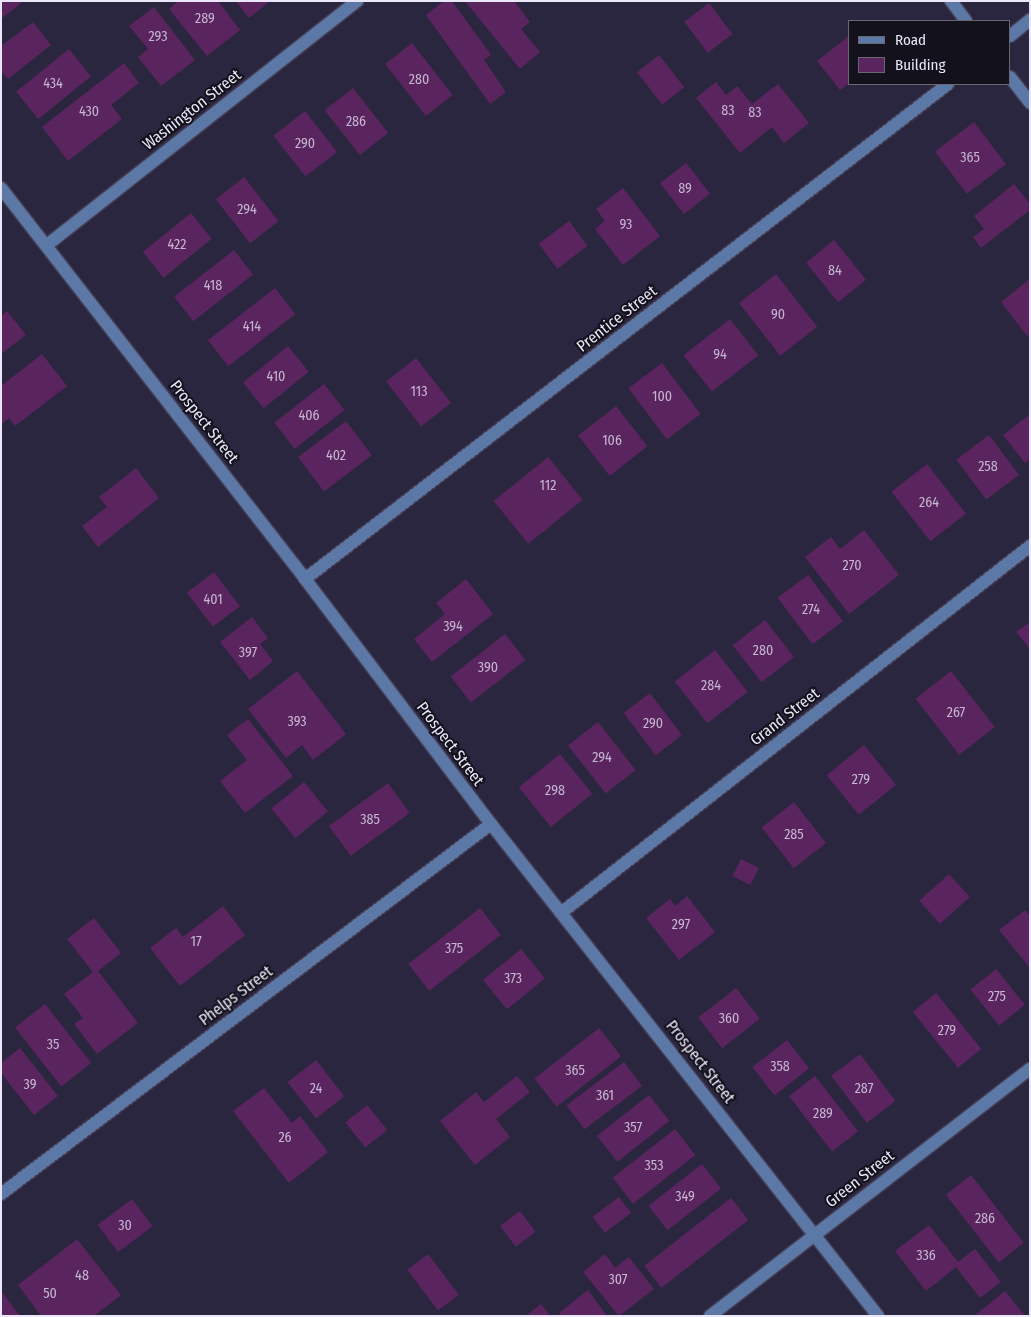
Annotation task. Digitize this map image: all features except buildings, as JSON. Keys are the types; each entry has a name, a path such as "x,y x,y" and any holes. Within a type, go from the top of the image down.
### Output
{"street":[{"name":"Washington Street","path":"47,245 357,1"},
{"path":"951,1 965,20"},
{"path":"1011,35 1030,20"},
{"path":"1011,78 1030,103"},
{"name":"Prentice Street","path":"305,579 947,85"},
{"name":"Prospect Street","path":"1,188 305,579 490,824 878,1316"},
{"name":"Grand Street","path":"561,913 1030,546"},
{"name":"Phelps Street","path":"1,1194 490,824"},
{"name":"Green Street","path":"710,1316 1030,1069"}]}
